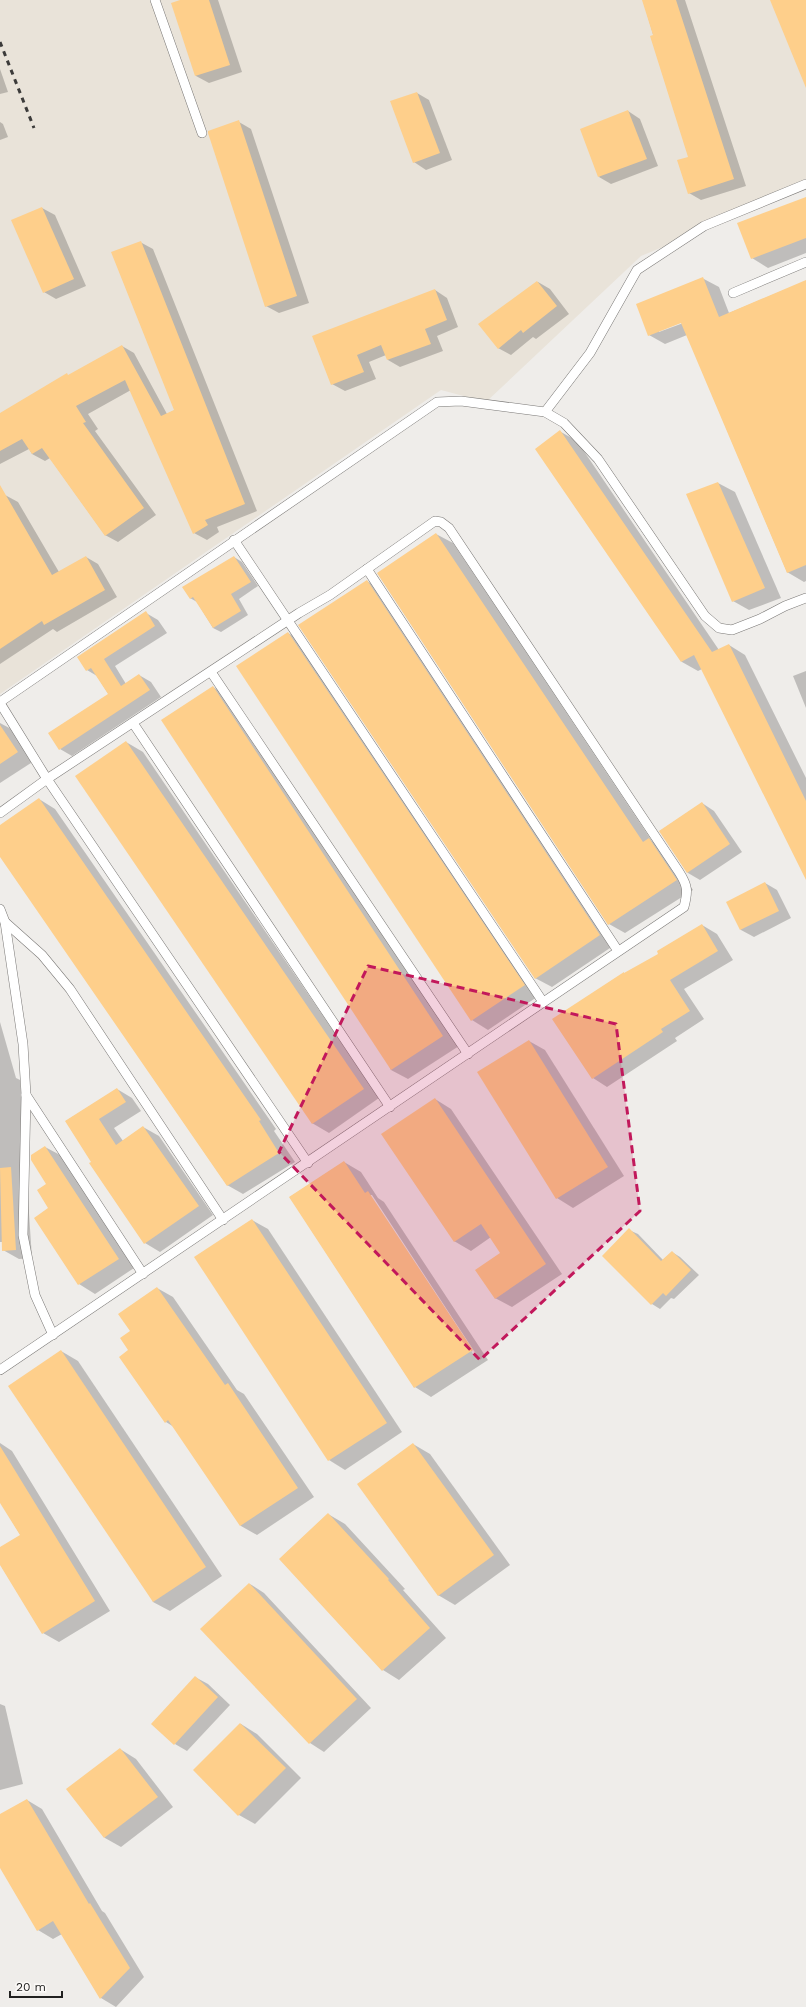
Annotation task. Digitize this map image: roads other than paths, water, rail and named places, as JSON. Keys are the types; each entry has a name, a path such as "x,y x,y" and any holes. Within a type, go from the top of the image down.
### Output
{"lane":[{"path":"155,0 202,133"},
{"path":"545,412 590,353 637,270 704,226 806,184"},
{"path":"733,293 806,262"},
{"path":"308,1163 47,779 0,702 437,402 461,401 545,412 564,423 598,459 705,616 719,628 732,630 806,598"},
{"path":"0,812 47,779 289,621 435,521 441,522 449,528 680,872 686,883 688,894 684,907 308,1163 0,1370"},
{"path":"234,540 544,1002"},
{"path":"366,569 618,952"},
{"path":"211,672 468,1054"},
{"path":"133,723 390,1106"},
{"path":"0,909 5,922 23,1044 26,1095 23,1235 35,1295 53,1335"},
{"path":"5,922 42,955 70,989 223,1220"},
{"path":"26,1095 143,1274"}],"railway":[{"path":"0,42 34,128"}]}
